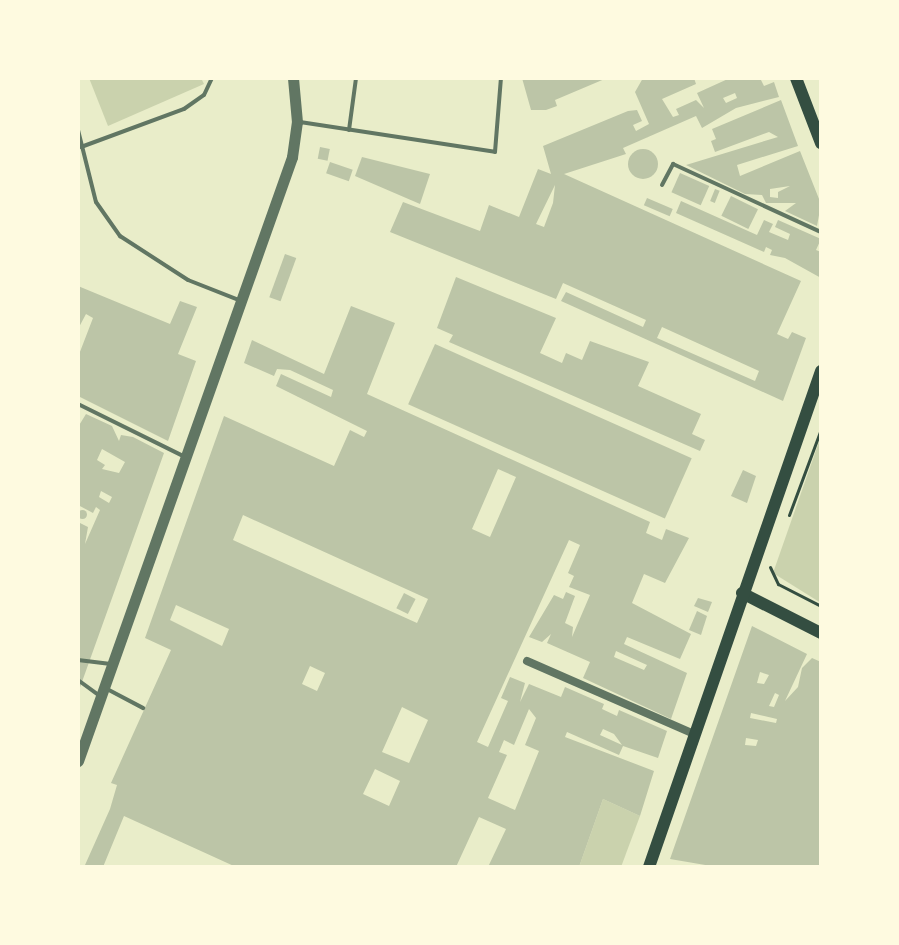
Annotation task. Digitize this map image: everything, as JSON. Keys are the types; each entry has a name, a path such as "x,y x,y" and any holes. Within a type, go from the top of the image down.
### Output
{"main road":[{"path":"796,78 821,143"},
{"path":"649,867 821,371"},
{"path":"742,593 821,633"}],"street":[{"path":"78,761 292,157 297,122 293,78"},
{"path":"527,661 694,734"}],"lane":[{"path":"81,147 184,109 204,95 212,78"},
{"path":"349,130 356,78"},
{"path":"297,122 495,152 501,78"},
{"path":"78,130 96,202 120,236 188,280 241,301"},
{"path":"662,185 673,164 821,232"},
{"path":"78,404 186,457"},
{"path":"78,660 113,664"},
{"path":"78,680 143,708"}],"path":[{"path":"785,525 821,429"},
{"path":"775,553 773,580 821,606"}],"green space":[{"path":"89,78 201,78 204,84 108,126"},
{"path":"821,436 821,603 773,573"},
{"path":"603,799 640,816 621,867 579,867"}],"building":[{"path":"522,78 607,78 555,100 557,106 531,110"},
{"path":"643,78 694,78 696,84 662,99 673,117 679,115 676,109 696,100 704,108 697,93 730,78 760,78 764,86 774,82 779,97 736,108 702,128 696,116 623,148 626,154 564,174 801,281 777,334 788,339 792,332 806,338 783,401 561,301 566,292 643,327 646,320 563,283 556,299 390,232 403,202 480,231 489,205 519,217 538,169 551,174 543,146 628,111 637,110 642,121 633,125 636,131 649,124 635,92","holes":["735,93 737,98 726,103 723,98","555,185 553,203 544,227 536,224","662,327 759,371 755,381 657,338"]},
{"path":"781,100 798,146 737,165 740,176 800,151 821,204 817,226 785,211 796,203 766,203 762,195 745,194 686,165 778,137 769,132 715,152 711,141 716,139 712,129","holes":["790,186 778,192 778,198 770,197 770,189"]},
{"path":"320,147 330,149 328,161 318,159"},
{"path":"643,149 654,153 658,164 654,175 643,179 632,175 628,164 632,153"},
{"path":"362,157 430,174 420,204 355,176"},
{"path":"330,162 353,170 349,181 326,173"},
{"path":"680,173 709,186 701,205 671,192"},
{"path":"715,189 720,191 715,203 710,201"},
{"path":"731,196 758,209 748,229 721,216"},
{"path":"647,198 673,209 670,216 644,205"},
{"path":"681,201 757,235 764,220 773,224 769,232 788,240 790,234 775,227 778,220 821,239 816,250 821,252 821,278 785,258 770,255 772,250 766,247 764,252 676,213"},
{"path":"285,254 296,258 281,301 269,297"},
{"path":"456,277 556,318 540,353 562,363 566,353 582,360 590,341 649,362 638,386 701,414 692,434 705,440 700,451 449,342 453,335 437,328"},
{"path":"78,286 170,324 180,301 197,307 178,354 196,361 168,441 78,396 78,357 93,318 86,314 78,329"},
{"path":"351,306 395,323 367,394 650,522 646,533 662,540 666,529 689,538 665,583 644,574 632,603 691,634 680,659 627,637 624,644 687,673 671,719 583,678 590,662 547,643 551,634 542,642 529,637 554,595 563,599 566,592 575,596 565,623 573,627 572,637 590,595 569,587 574,576 568,573 580,545 569,540 477,742 488,747 508,701 501,698 510,677 525,683 520,702 529,684 561,697 565,687 604,704 602,709 617,716 619,710 667,731 658,758 623,746 619,755 567,732 565,737 654,771 640,816 603,799 579,867 488,867 506,829 479,817 456,867 236,867 124,816 103,867 85,865 110,809 117,785 111,783 171,650 145,638 224,416 334,466 350,430 364,437 367,431 276,386 281,374 331,397 333,390 290,370 277,369 274,376 244,363 252,340 324,374","holes":["498,469 516,477 490,537 472,529","243,515 428,599 417,623 233,540","176,605 229,629 222,646 170,620","616,651 647,665 644,670 614,657","310,666 325,673 317,691 302,684","402,707 428,720 409,763 382,752","529,709 536,718 525,745 539,751 515,810 488,798 507,755 499,752 504,740 514,745","603,729 614,734 622,745 600,735","375,769 400,781 389,806 363,794"]},
{"path":"435,344 692,458 665,519 408,404"},
{"path":"86,414 112,426 119,441 121,435 133,437 164,453 78,693 78,522 88,527 85,544 100,510 96,507 93,513 78,505 78,427","holes":["102,449 125,462 119,473 102,469 105,465 97,460","101,491 112,497 109,503 99,497"]},
{"path":"743,470 756,476 747,503 731,496"},
{"path":"82,509 87,514 82,519 77,514"},
{"path":"404,593 416,599 408,614 396,608"},
{"path":"698,598 712,602 708,612 694,606"},
{"path":"697,611 707,616 701,635 689,630"},
{"path":"752,626 807,654 785,701 798,687 802,668 812,658 821,662 821,867 717,867 670,859","holes":["760,672 769,675 764,684 757,683","775,693 779,695 774,707 769,706","751,713 777,719 776,723 750,718","746,738 758,740 756,746 745,745"]}]}
